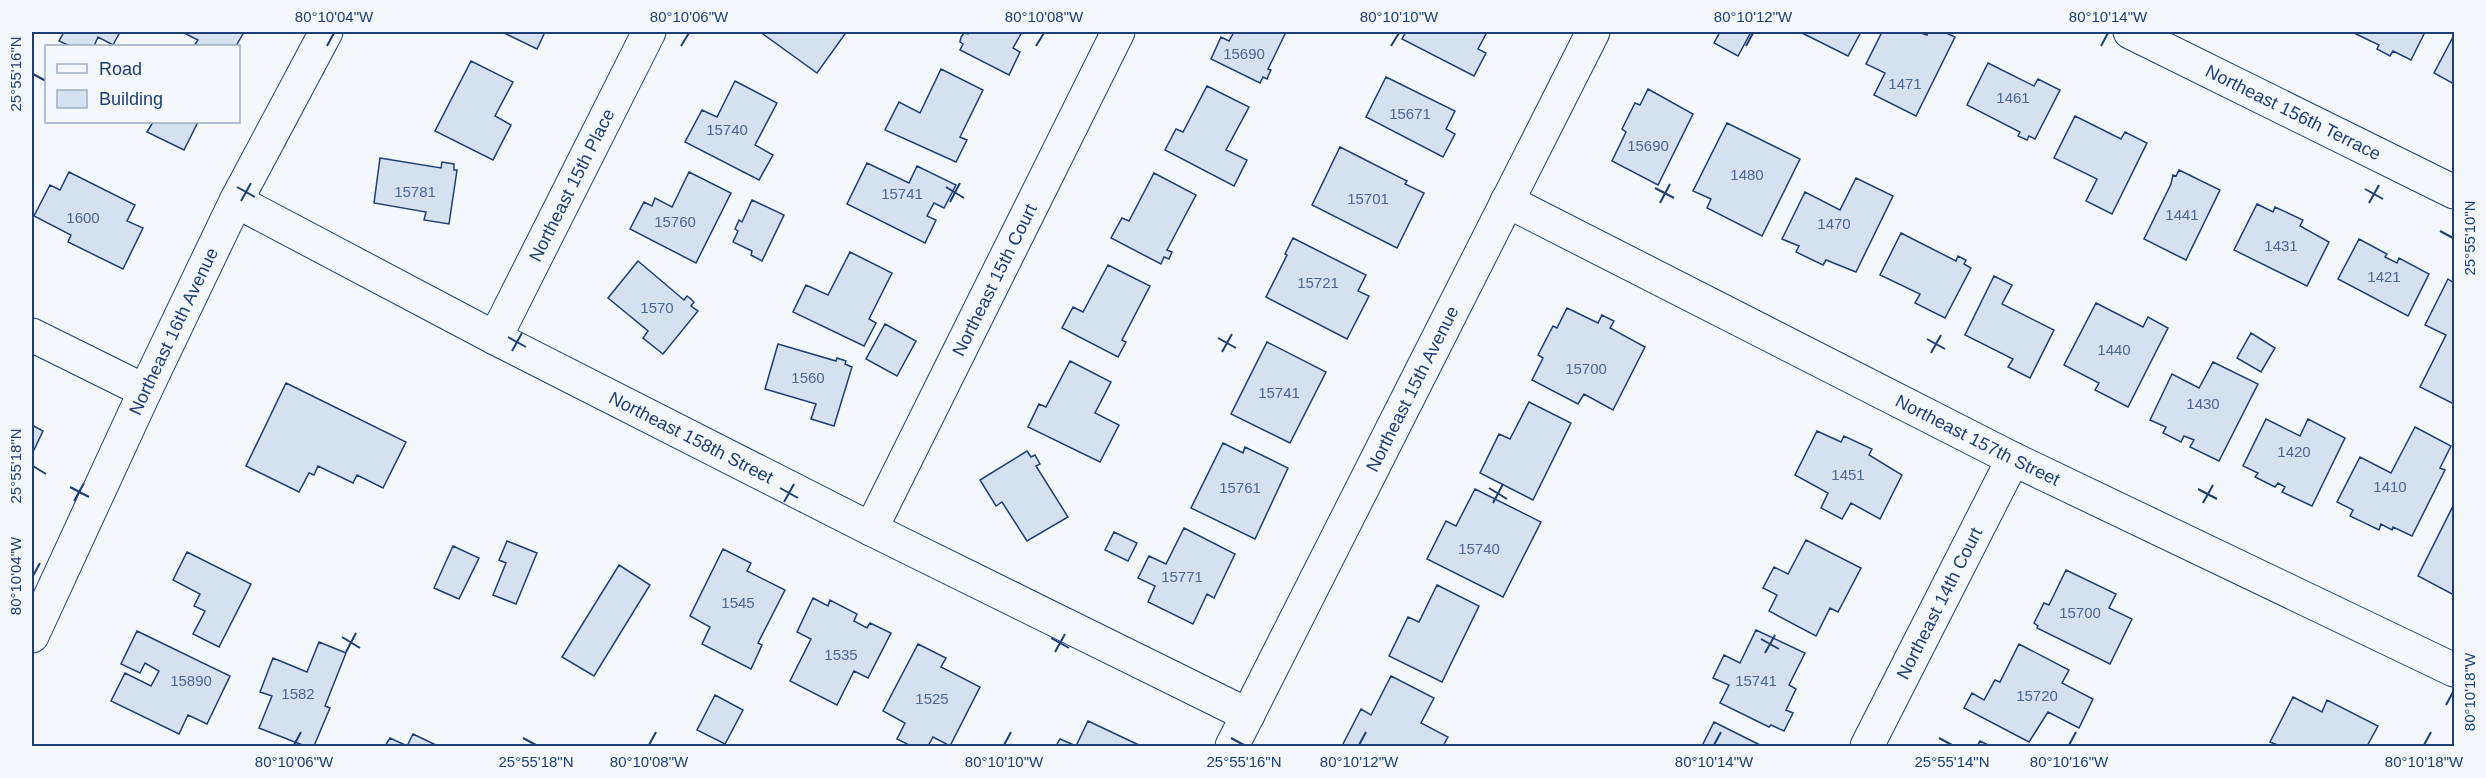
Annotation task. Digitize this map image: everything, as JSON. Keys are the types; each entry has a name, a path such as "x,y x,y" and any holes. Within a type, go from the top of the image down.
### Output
{"street":[{"name":"Northeast 16th Avenue","path":"32,636 236,201 326,32"},
{"name":"Northeast 15th Place","path":"495,338 649,32"},
{"name":"Northeast 15th Court","path":"872,529 1118,32"},
{"name":"Northeast 15th Avenue","path":"1232,747 1593,32"},
{"name":"Northeast 156th Terrace","path":"2130,32 2454,192"},
{"name":"Northeast 158th Street","path":"236,201 495,338 872,529 1248,715"},
{"name":"Northeast 157th Street","path":"1507,201 2013,459 2454,670"},
{"path":"32,334 145,391"},
{"name":"Northeast 14th Court","path":"1867,747 2013,459"}],"building":[{"path":"64,32 120,32 113,45 98,37 94,45 68,45 59,41"},
{"path":"182,32 244,32 237,45 195,45 198,40"},
{"path":"502,32 545,32 537,49"},
{"path":"760,32 841,32 845,34 817,73"},
{"path":"1022,32 1013,48 1020,52 1009,75 960,50 963,44 960,42 961,37 964,33"},
{"path":"1234,32 1286,32 1268,69 1271,70 1267,79 1263,77 1260,83 1211,59 1221,37 1229,41"},
{"path":"1406,32 1487,32 1478,49 1486,53 1474,76 1402,39"},
{"path":"1720,32 1751,32 1738,56 1714,43"},
{"path":"1800,32 1861,32 1848,56"},
{"path":"1882,32 1918,32 1927,35 1928,32 1944,32 1955,37 1916,116 1874,95 1885,73 1866,64"},
{"path":"2352,32 2425,32 2411,60 2393,51 2390,56 2377,49 2379,45"},
{"path":"2454,38 2454,84 2434,73"},
{"path":"471,61 513,82 495,116 511,125 493,160 435,131"},
{"path":"1988,63 2034,86 2038,79 2060,90 2035,139 2029,136 2027,140 2018,136 2020,132 1967,105"},
{"path":"941,69 983,90 960,137 967,140 956,162 885,130 899,102 920,113"},
{"path":"1386,77 1455,111 1446,129 1455,134 1443,157 1366,117"},
{"path":"735,81 777,103 755,145 773,155 759,180 685,142 702,110 717,117"},
{"path":"1207,86 1249,107 1226,150 1247,160 1234,186 1165,150 1176,129 1183,132"},
{"path":"1648,89 1693,114 1658,185 1612,161 1626,132 1622,129 1635,103 1640,105"},
{"path":"2075,116 2121,139 2125,132 2147,143 2112,214 2086,201 2097,179 2054,158"},
{"path":"152,123 198,123 184,150 147,132"},
{"path":"1727,123 1800,159 1762,236 1707,208 1711,199 1693,191"},
{"path":"1340,147 1407,181 1405,184 1424,193 1397,248 1312,205"},
{"path":"380,158 441,168 442,162 454,164 454,170 457,170 449,224 424,220 426,212 374,203"},
{"path":"867,163 909,183 917,166 956,185 944,208 934,203 927,216 936,220 925,243 847,204"},
{"path":"2179,170 2220,190 2186,260 2144,239 2171,184 2173,175 2176,176"},
{"path":"69,172 135,205 127,221 143,228 123,269 68,242 71,235 34,216 50,185 60,190"},
{"path":"689,172 731,193 696,263 630,229 644,202 652,206 655,198 672,207"},
{"path":"1154,173 1196,195 1167,250 1172,252 1169,259 1164,257 1161,264 1111,238 1122,218 1129,221"},
{"path":"1856,178 1893,196 1856,272 1826,260 1823,265 1796,252 1799,246 1782,239 1805,192 1840,210"},
{"path":"752,200 784,215 762,261 751,255 752,251 733,242 738,231 735,229 739,220 742,222"},
{"path":"2257,204 2273,212 2275,207 2303,220 2300,226 2329,242 2307,286 2234,250"},
{"path":"1901,233 1956,261 1958,256 1966,260 1964,264 1971,268 1945,318 1915,303 1920,294 1880,275"},
{"path":"1293,238 1366,275 1358,291 1369,296 1347,339 1266,297"},
{"path":"2359,239 2387,254 2385,257 2397,263 2399,258 2429,274 2408,316 2338,279"},
{"path":"850,252 892,273 869,319 876,323 864,346 793,312 806,285 828,295"},
{"path":"638,261 684,300 687,296 691,299 694,302 691,306 698,311 663,354 643,338 648,331 608,298"},
{"path":"1108,265 1150,286 1122,340 1126,342 1118,357 1062,328 1073,307 1083,312"},
{"path":"1994,276 2012,285 2002,304 2054,330 2030,378 2008,367 2013,359 1965,335"},
{"path":"2448,279 2454,283 2454,404 2420,387 2446,335 2425,325"},
{"path":"2096,303 2143,327 2148,317 2168,328 2128,407 2095,390 2099,383 2064,365"},
{"path":"1567,308 1598,323 1602,315 1614,321 1610,328 1645,347 1613,410 1584,394 1578,404 1532,380 1543,358 1538,355 1553,326 1557,328"},
{"path":"885,324 916,341 897,376 866,359"},
{"path":"2251,333 2275,348 2261,372 2237,358"},
{"path":"1267,342 1326,372 1290,443 1231,414"},
{"path":"778,344 836,361 837,358 846,361 845,364 852,367 834,426 811,419 816,404 765,389"},
{"path":"1070,361 1111,382 1095,413 1119,425 1100,462 1028,427 1039,404 1046,407"},
{"path":"2213,362 2258,384 2219,461 2190,447 2194,440 2184,436 2181,442 2163,433 2166,427 2150,420 2172,374 2199,388"},
{"path":"286,383 406,442 383,488 357,475 353,483 318,466 314,475 309,473 299,492 246,466"},
{"path":"1529,402 1571,423 1533,500 1480,473 1499,434 1510,439"},
{"path":"2266,419 2300,436 2308,419 2345,438 2312,506 2282,492 2285,487 2278,483 2275,487 2255,477 2258,473 2243,466"},
{"path":"32,425 43,431 32,454"},
{"path":"2415,427 2451,446 2440,468 2445,470 2412,536 2381,524 2379,530 2350,516 2353,510 2337,502 2360,457 2391,473"},
{"path":"1817,431 1841,442 1844,436 1872,449 1869,455 1902,475 1880,519 1851,503 1842,519 1821,508 1828,493 1795,475"},
{"path":"1223,443 1243,453 1245,447 1288,468 1255,539 1191,508"},
{"path":"1027,451 1031,457 1035,455 1040,464 1036,466 1068,517 1027,541 1002,502 996,506 980,480"},
{"path":"1475,489 1541,522 1503,597 1427,559 1446,521 1456,526"},
{"path":"2454,504 2454,595 2418,576"},
{"path":"1184,528 1235,554 1214,598 1207,594 1193,624 1148,602 1155,586 1138,578 1149,556 1166,564"},
{"path":"1114,532 1137,543 1128,561 1105,550"},
{"path":"1806,540 1861,568 1838,612 1830,608 1816,636 1769,611 1777,595 1763,588 1774,567 1788,574"},
{"path":"507,541 537,553 516,604 493,595 506,563 499,560"},
{"path":"453,546 479,558 459,599 434,588"},
{"path":"723,549 751,563 747,571 785,590 758,643 762,645 751,669 702,644 710,627 690,616"},
{"path":"187,552 251,584 219,647 193,634 205,611 194,606 200,594 173,580"},
{"path":"619,565 650,585 594,676 562,657"},
{"path":"2066,570 2116,594 2109,608 2132,619 2110,664 2037,628 2038,626 2034,623 2044,603 2049,605"},
{"path":"1437,585 1479,606 1442,682 1389,656 1408,617 1419,622"},
{"path":"813,598 828,606 830,600 857,614 854,621 867,628 870,623 891,633 868,678 854,671 837,705 790,681 811,639 797,632"},
{"path":"1756,630 1805,653 1789,685 1796,689 1786,710 1793,713 1784,731 1771,725 1769,727 1720,703 1729,685 1713,678 1724,655 1740,663"},
{"path":"137,631 230,676 207,724 188,715 179,734 111,701 125,673 151,686 159,671 145,663 140,673 121,664"},
{"path":"319,642 346,653 325,706 330,708 314,746 305,746 259,728 272,696 260,692 273,658 307,672"},
{"path":"918,644 946,658 941,667 980,687 950,746 933,737 928,746 911,746 897,739 905,723 883,711"},
{"path":"2019,644 2069,670 2062,683 2093,699 2079,728 2048,712 2029,742 1964,708 1972,693 1984,700 1995,680 2000,682"},
{"path":"1391,676 1434,698 1421,723 1448,737 1443,746 1342,746 1361,709 1371,715"},
{"path":"715,695 743,710 725,744 697,730"},
{"path":"2293,697 2322,712 2327,700 2378,726 2367,746 2280,746 2270,742"},
{"path":"1088,721 1141,746 1076,746"},
{"path":"1714,722 1762,746 1702,746"},
{"path":"413,734 438,746 407,746"},
{"path":"390,738 407,746 385,746"},
{"path":"1060,739 1076,746 1056,746"},
{"path":"1980,741 1990,746 1977,746"}]}
